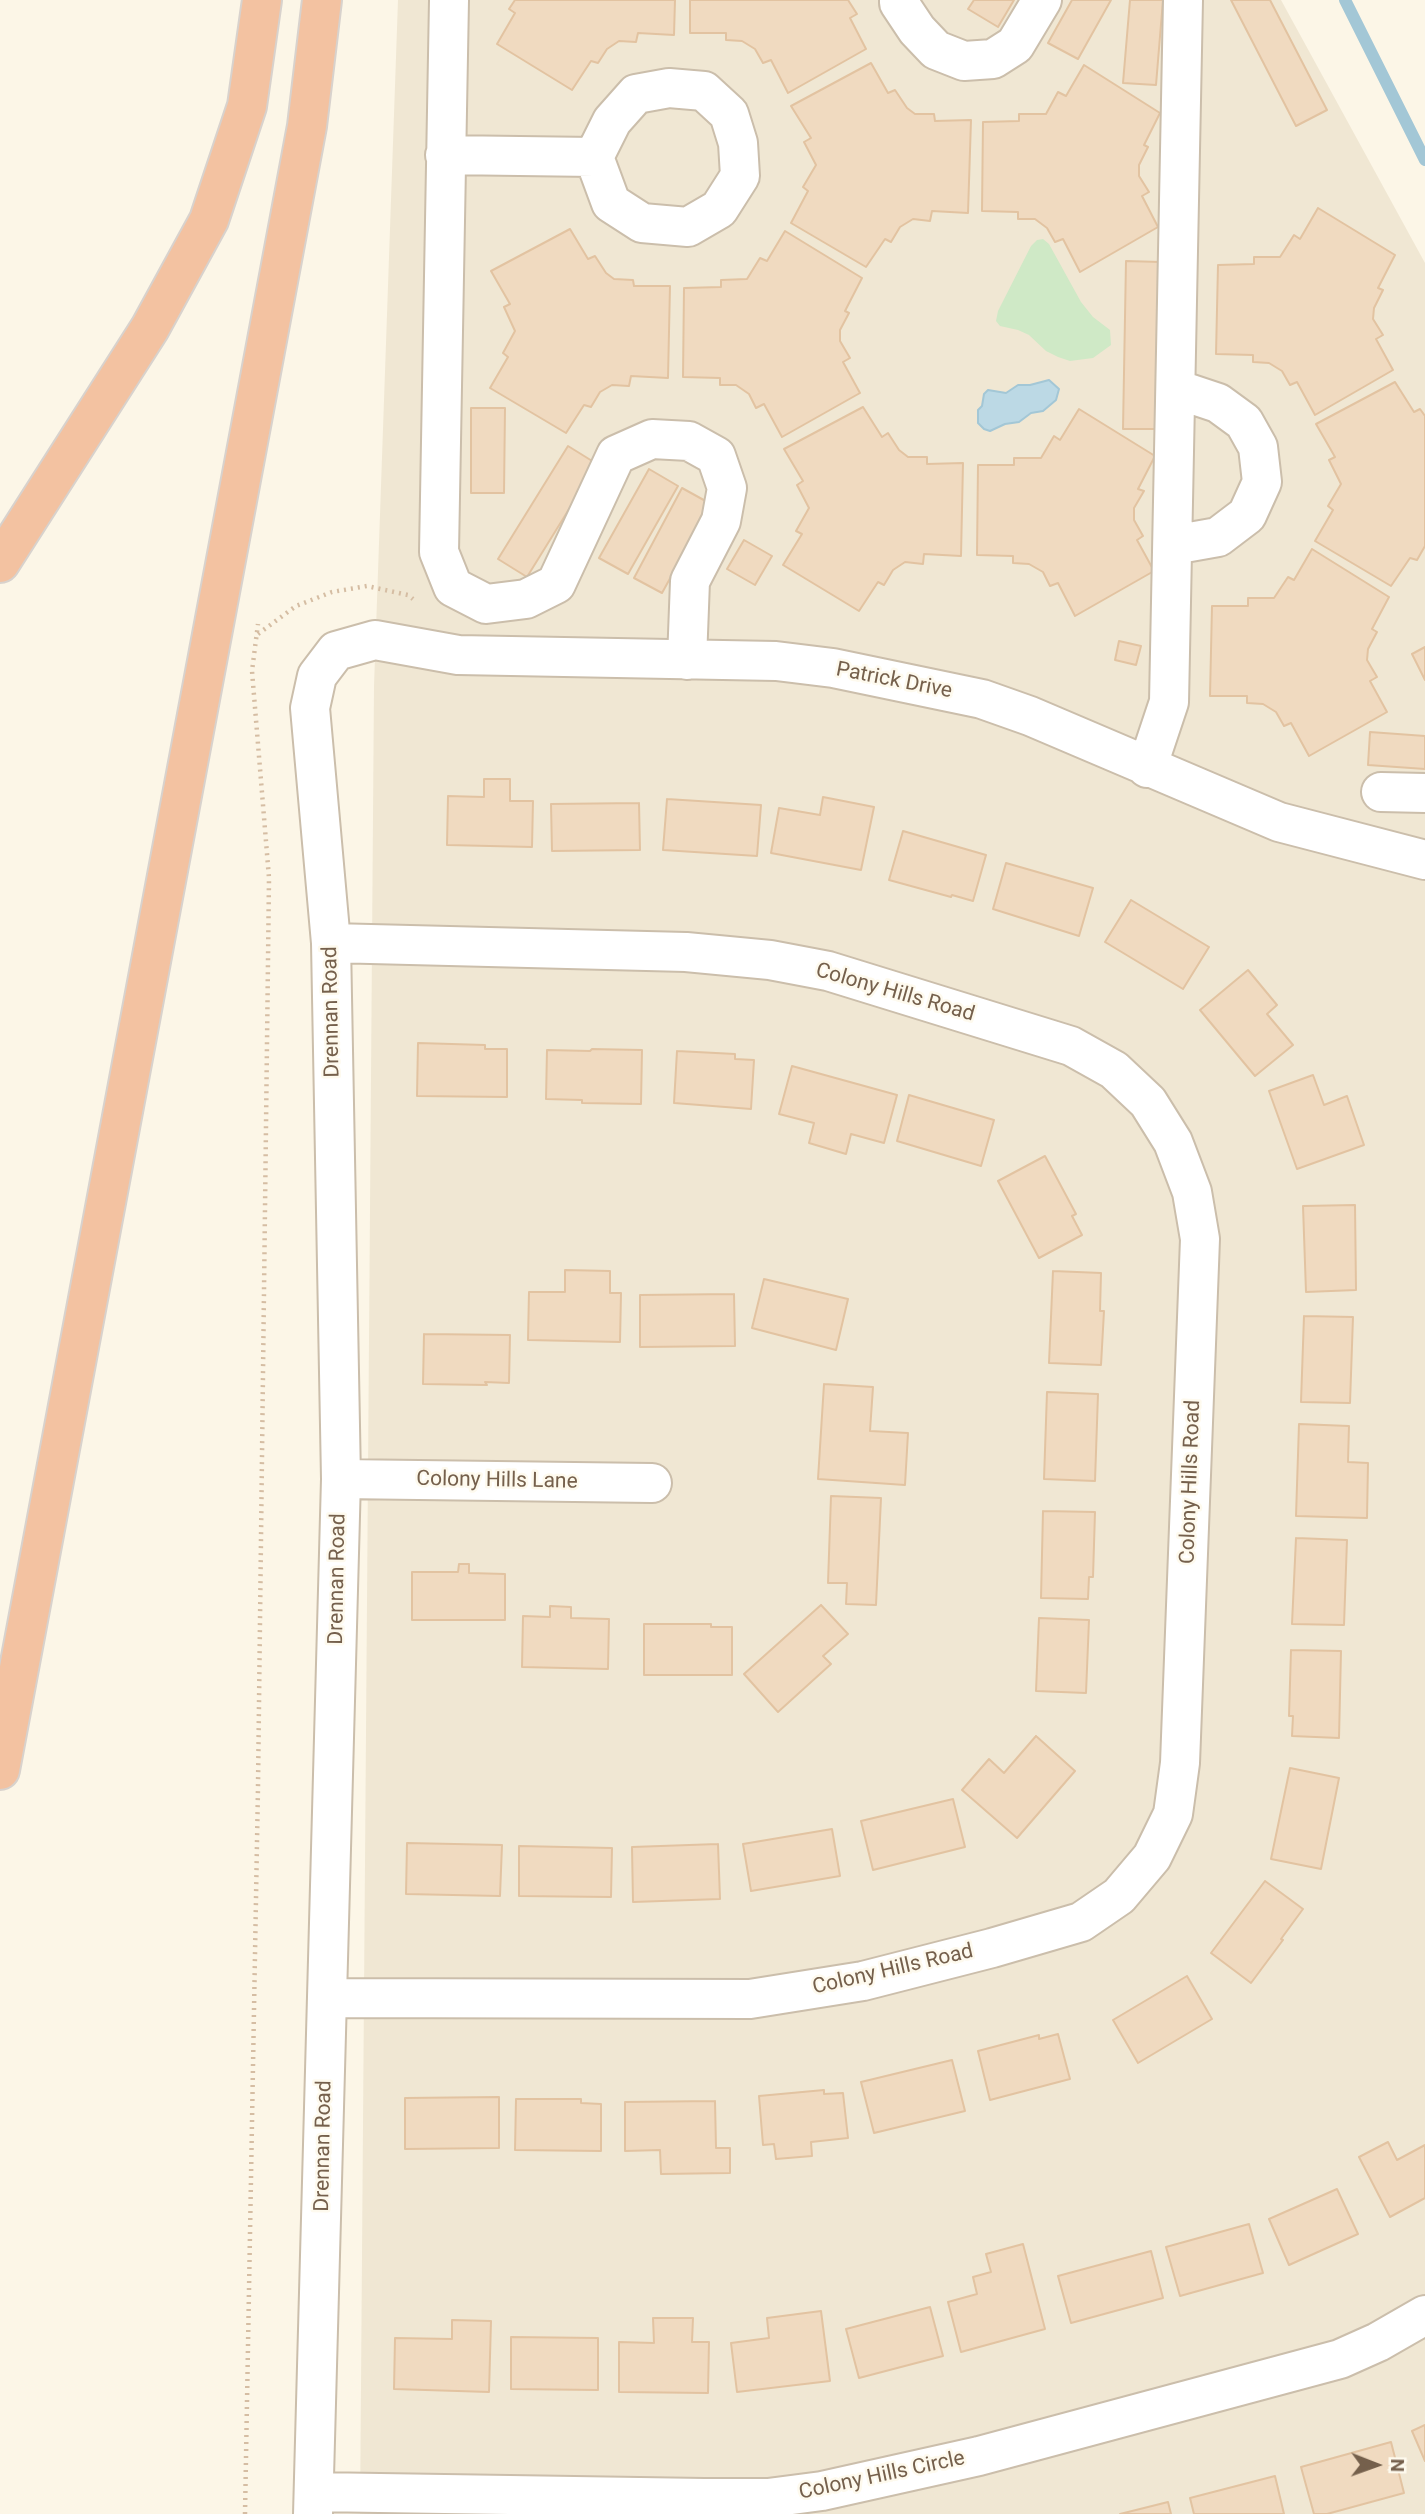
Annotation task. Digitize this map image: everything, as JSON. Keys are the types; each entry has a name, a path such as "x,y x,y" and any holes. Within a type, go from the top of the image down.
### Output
{"highway":[{"path":"0,563 150,328 209,220 247,106 262,0"},
{"path":"0,1770 304,139 322,0"}],"street":[{"path":"449,0 439,552 453,587 486,604 526,599 556,584 616,455 652,439 689,441 716,456 727,488 721,521 690,581 687,660"},
{"path":"899,0 917,30 936,50 964,61 993,59 1015,45 1042,0"},
{"path":"1147,768 1169,702 1184,0"},
{"path":"445,155 594,157"},
{"path":"1173,545 1218,537 1247,515 1262,482 1258,447 1244,422 1217,403 1177,389"},
{"name":"Patrick Drive","path":"336,651 375,640 458,654 776,661 899,681 971,696 1030,716 1279,822 1425,860"},
{"name":"Drennan Road","path":"314,2503 341,1479 331,943 310,708 317,677 336,651"},
{"path":"1381,792 1425,793"},
{"name":"Colony Hills Road","path":"328,1998 750,1999 863,1981 992,1948 1081,1922 1119,1896 1152,1857 1173,1814 1180,1763 1200,1239 1192,1192 1174,1142 1148,1102 1114,1070 1071,1046 828,971 770,961 686,952 331,943"},
{"name":"Colony Hills Lane","path":"341,1479 652,1483"},
{"name":"Colony Hills Circle","path":"314,2503 768,2498 822,2491 979,2456 1340,2359 1378,2342 1425,2315"}],"path":[{"path":"245,2514 258,1787 269,878 252,671 258,622"}],"shaded area":[{"path":"398,0 1281,0 1425,263 1425,2514 360,2514 374,686"}],"green space":[{"path":"1043,239 1049,244 1081,302 1093,317 1110,330 1111,345 1093,358 1070,361 1058,357 1046,351 1029,335 1000,326 996,321 998,311 1031,246 1037,240"}],"water":[{"path":"1049,380 1059,389 1056,400 1043,411 1031,413 1019,422 1005,424 990,431 978,423 978,410 988,390 1006,393 1018,385"}],"building":[{"path":"515,0 675,0 674,35 638,33 636,42 619,41 607,49 598,63 591,61 572,90 497,44 515,13 509,9"},
{"path":"690,0 848,0 857,14 850,18 866,49 788,93 771,60 763,63 755,49 742,41 726,40 726,33 690,33"},
{"path":"974,0 1014,0 998,27 968,9"},
{"path":"1072,0 1111,0 1078,59 1048,43"},
{"path":"1130,0 1163,0 1156,85 1123,83"},
{"path":"1231,0 1270,0 1327,110 1296,126"},
{"path":"871,63 888,93 895,90 907,108 915,114 934,114 935,121 971,120 968,213 932,211 930,221 913,219 900,227 891,242 885,239 866,267 791,223 808,191 803,187 816,165 804,142 811,138 791,106"},
{"path":"1084,65 1160,113 1144,145 1148,147 1139,165 1139,176 1149,192 1142,196 1158,227 1080,272 1063,239 1055,242 1047,228 1035,219 1018,219 1018,212 982,211 983,122 1019,121 1019,114 1046,114 1058,92 1066,96"},
{"path":"1318,208 1395,255 1378,288 1383,290 1374,308 1373,319 1383,335 1376,339 1393,370 1315,415 1297,382 1290,385 1282,371 1269,363 1253,362 1253,355 1216,354 1218,265 1254,264 1254,257 1280,257 1294,235 1300,239"},
{"path":"570,229 588,259 595,256 606,273 614,279 633,280 634,286 670,286 668,378 631,376 629,386 612,385 600,392 591,407 584,405 566,433 490,388 508,357 503,353 515,331 504,307 510,304 491,271"},
{"path":"785,231 862,278 845,311 849,313 840,330 840,341 850,358 843,362 860,393 782,437 764,404 756,408 749,394 736,385 720,385 720,378 683,377 684,288 721,287 721,280 747,279 760,258 767,261"},
{"path":"1126,261 1160,262 1157,429 1123,429"},
{"path":"1395,382 1414,412 1420,409 1425,416 1425,546 1417,560 1410,558 1391,586 1315,541 1333,510 1328,506 1341,484 1329,460 1335,457 1316,424"},
{"path":"863,407 882,437 888,433 899,450 908,457 927,457 927,464 963,463 961,556 924,554 923,564 905,562 893,570 884,585 878,582 859,611 783,565 802,534 796,531 809,508 797,485 803,481 784,449"},
{"path":"471,408 505,408 504,493 471,493"},
{"path":"1079,409 1155,456 1138,489 1144,491 1134,508 1134,520 1143,536 1137,540 1154,571 1075,616 1058,583 1050,586 1043,572 1029,564 1013,563 1013,556 977,555 978,465 1014,465 1014,458 1041,458 1054,436 1060,440"},
{"path":"568,446 597,464 527,577 498,559"},
{"path":"649,469 678,486 628,574 599,558"},
{"path":"682,488 711,504 662,593 634,578"},
{"path":"744,540 772,556 755,585 727,569"},
{"path":"1312,549 1389,597 1372,629 1377,632 1368,649 1367,660 1377,677 1370,681 1387,712 1309,756 1291,723 1284,726 1276,712 1263,704 1247,703 1247,696 1210,696 1212,606 1248,606 1248,598 1274,598 1288,577 1294,580"},
{"path":"1119,641 1141,646 1136,665 1115,660"},
{"path":"1425,647 1425,680 1412,654"},
{"path":"1370,732 1425,736 1425,769 1368,765"},
{"path":"484,779 510,779 510,801 533,801 532,847 447,845 448,796 484,797"},
{"path":"823,797 874,807 861,870 771,853 779,808 820,815"},
{"path":"667,799 761,805 757,856 663,850"},
{"path":"639,803 640,850 552,851 551,804"},
{"path":"903,831 986,855 973,901 889,880"},
{"path":"1006,863 1093,888 1079,936 993,909"},
{"path":"1131,900 1209,947 1183,989 1105,942"},
{"path":"1248,970 1277,1005 1267,1014 1293,1045 1255,1076 1200,1010"},
{"path":"418,1043 485,1045 485,1049 507,1049 507,1097 417,1096"},
{"path":"547,1050 642,1050 641,1104 582,1103 582,1100 546,1099"},
{"path":"677,1051 735,1054 735,1059 754,1060 751,1109 674,1103"},
{"path":"792,1066 897,1095 884,1143 851,1134 846,1154 809,1143 814,1123 779,1114"},
{"path":"1313,1075 1324,1105 1347,1096 1364,1145 1297,1169 1269,1091"},
{"path":"909,1095 994,1120 981,1166 897,1141"},
{"path":"1045,1156 1076,1214 1072,1216 1082,1235 1039,1258 998,1181"},
{"path":"1355,1205 1356,1290 1306,1292 1303,1206"},
{"path":"565,1270 610,1271 610,1293 621,1293 620,1342 528,1340 529,1292 565,1292"},
{"path":"1053,1271 1101,1273 1100,1311 1104,1311 1101,1365 1049,1363"},
{"path":"764,1279 848,1299 836,1350 752,1328"},
{"path":"734,1294 735,1346 640,1347 640,1295"},
{"path":"1304,1316 1353,1317 1350,1403 1301,1402"},
{"path":"424,1334 510,1335 509,1383 423,1384"},
{"path":"824,1384 873,1387 870,1431 908,1433 905,1485 818,1479"},
{"path":"1047,1392 1098,1394 1095,1481 1044,1479"},
{"path":"1299,1424 1349,1426 1348,1462 1368,1463 1367,1518 1296,1516"},
{"path":"831,1496 881,1498 876,1605 846,1604 847,1583 828,1583"},
{"path":"1043,1511 1095,1512 1093,1577 1089,1577 1088,1599 1041,1598"},
{"path":"1296,1538 1347,1540 1344,1625 1292,1624"},
{"path":"459,1564 469,1564 469,1573 505,1574 505,1620 412,1620 412,1572 458,1572"},
{"path":"821,1605 848,1634 823,1656 831,1664 778,1712 744,1674"},
{"path":"550,1606 571,1607 571,1618 609,1619 608,1669 522,1667 523,1616 550,1617"},
{"path":"1039,1618 1089,1620 1086,1693 1036,1691"},
{"path":"644,1624 711,1624 711,1627 732,1627 732,1675 644,1675"},
{"path":"1291,1650 1341,1651 1339,1738 1292,1736 1293,1716 1289,1716"},
{"path":"1036,1736 1075,1771 1017,1838 962,1790 989,1759 1004,1773"},
{"path":"1290,1768 1339,1778 1321,1869 1271,1859"},
{"path":"953,1799 965,1847 873,1870 861,1821"},
{"path":"832,1829 840,1876 751,1891 743,1844"},
{"path":"407,1843 502,1845 500,1896 406,1894"},
{"path":"718,1844 720,1899 633,1902 632,1847"},
{"path":"519,1846 612,1848 611,1897 519,1896"},
{"path":"1265,1881 1303,1909 1251,1983 1211,1953"},
{"path":"1187,1976 1212,2019 1138,2063 1113,2020"},
{"path":"1058,2034 1070,2079 990,2100 978,2051 1039,2035 1039,2039"},
{"path":"952,2060 965,2111 874,2133 861,2082"},
{"path":"824,2090 824,2094 843,2093 848,2138 811,2142 812,2156 776,2159 774,2144 763,2145 759,2096"},
{"path":"499,2097 499,2148 405,2149 405,2098"},
{"path":"516,2099 581,2099 581,2103 601,2104 601,2151 515,2150"},
{"path":"715,2101 716,2148 730,2148 730,2173 661,2174 660,2150 625,2151 625,2102"},
{"path":"1388,2142 1397,2160 1425,2145 1425,2198 1390,2217 1359,2157"},
{"path":"1337,2189 1358,2234 1289,2265 1269,2219"},
{"path":"1249,2224 1263,2273 1180,2296 1166,2247"},
{"path":"1023,2244 1045,2329 961,2352 948,2302 977,2294 973,2277 991,2272 986,2254"},
{"path":"1151,2251 1163,2298 1071,2323 1058,2276"},
{"path":"930,2307 943,2356 859,2378 846,2329"},
{"path":"821,2311 830,2381 737,2392 731,2343 769,2338 767,2318"},
{"path":"653,2318 693,2318 692,2342 709,2342 708,2393 619,2392 619,2342 654,2343"},
{"path":"452,2320 491,2321 489,2392 394,2389 395,2338 452,2339"},
{"path":"511,2337 598,2338 598,2390 511,2389"},
{"path":"1425,2425 1425,2461 1412,2431"},
{"path":"1391,2442 1404,2493 1327,2514 1314,2514 1301,2467"},
{"path":"1275,2476 1284,2514 1194,2514 1190,2498"},
{"path":"1168,2502 1171,2514 1120,2514"}],"waterway":[{"path":"1345,0 1425,160"}]}
